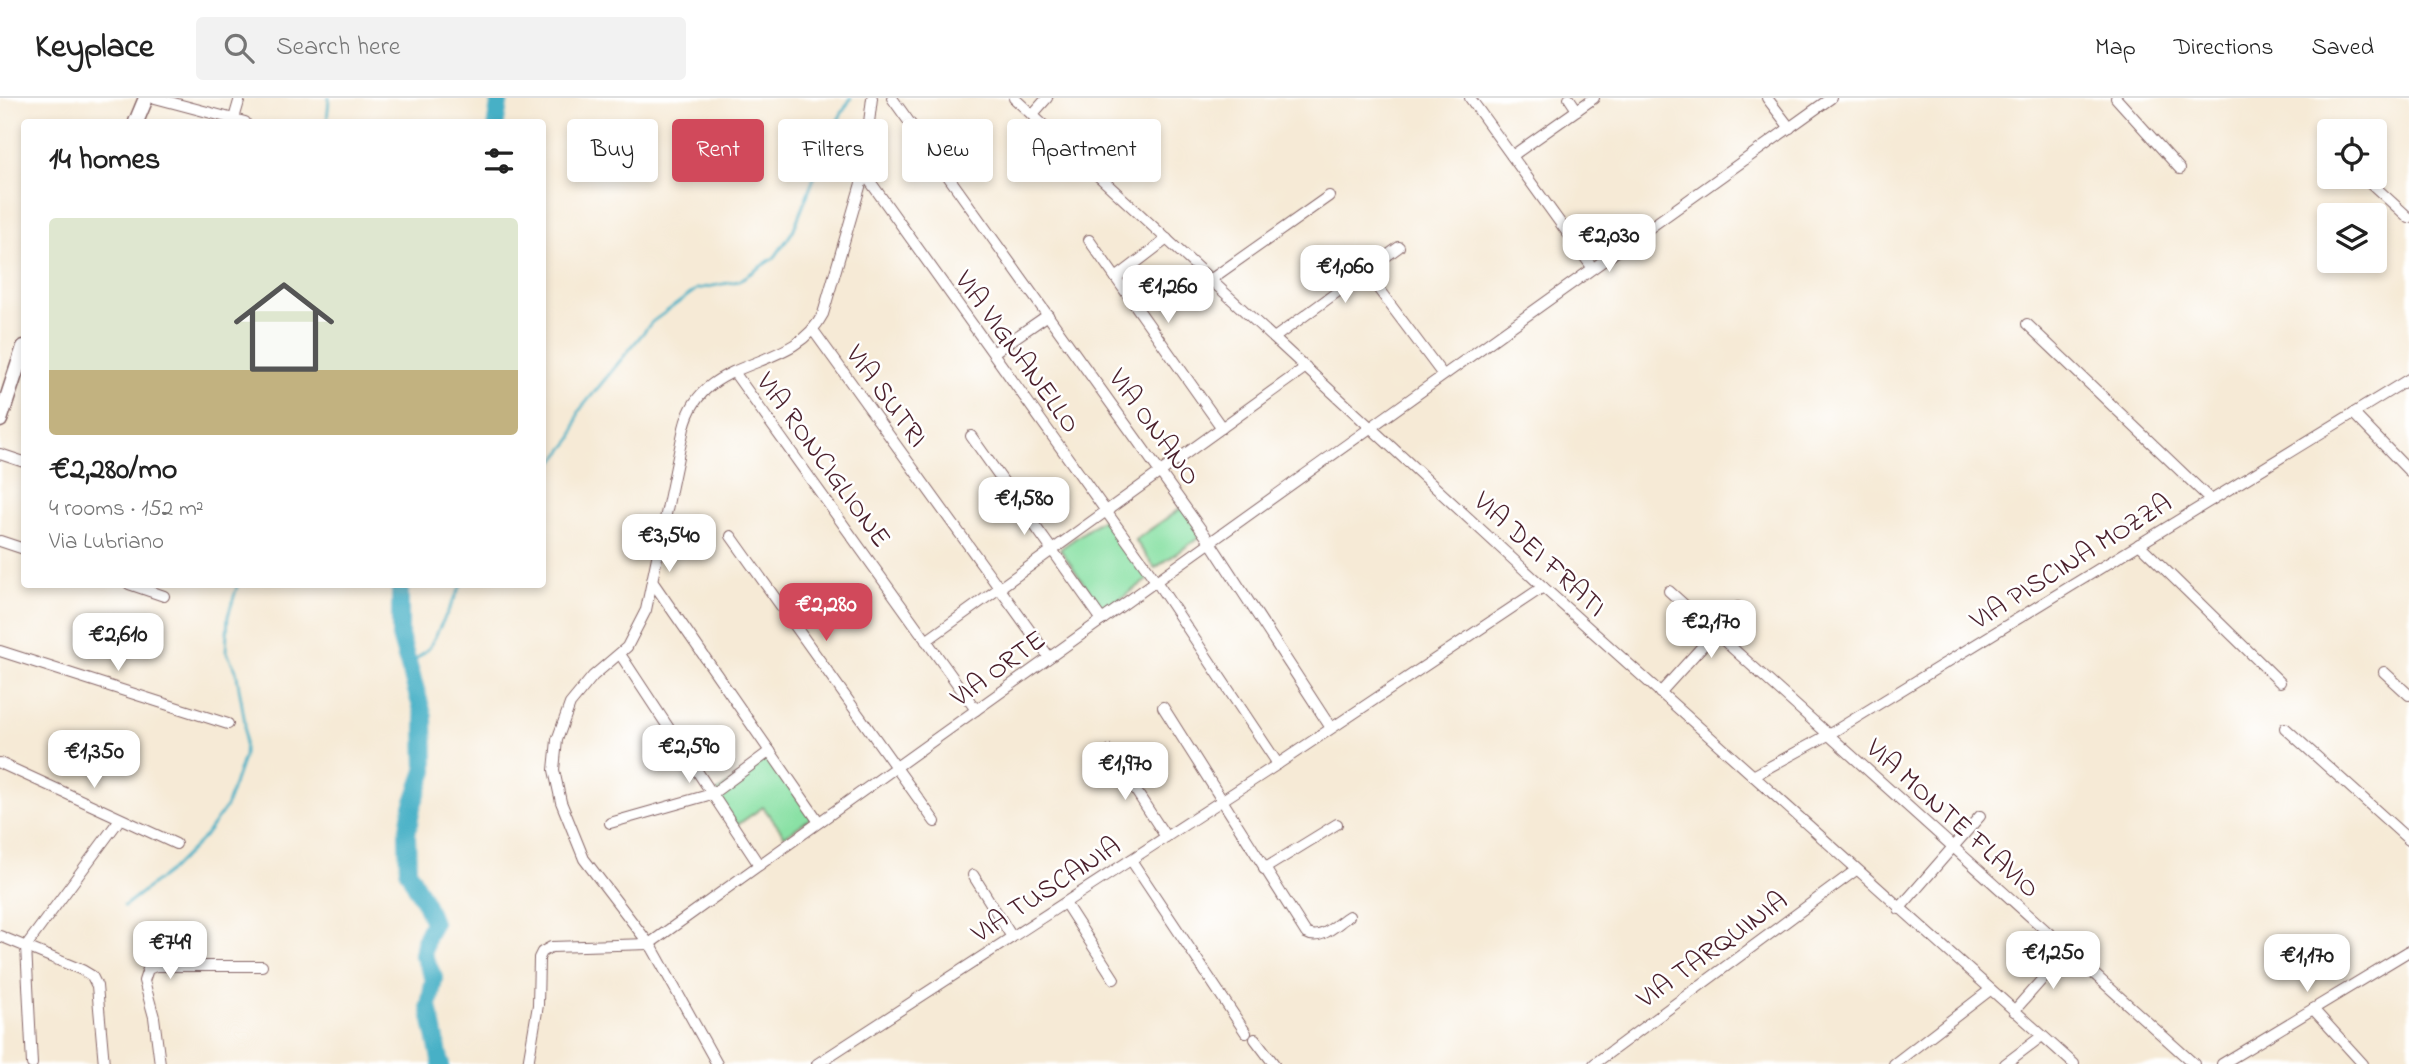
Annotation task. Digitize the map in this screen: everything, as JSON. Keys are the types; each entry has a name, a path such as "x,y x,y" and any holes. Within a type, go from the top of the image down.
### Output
{"main road":[{"path":"137,119 146,98"},
{"path":"0,421 21,361"}],"street":[{"path":"155,98 227,119"},
{"path":"235,119 240,98"},
{"path":"870,119 872,98"},
{"name":"VIA ONANO","path":"892,98 1161,471 1331,728"},
{"name":"VIA DEI FRATI","path":"1014,98 1543,587 2074,1064"},
{"path":"1032,115 1047,98"},
{"path":"1487,98 1473,102 1592,267"},
{"path":"1569,98 1577,110"},
{"path":"1512,156 1594,98"},
{"path":"1767,98 1790,128"},
{"path":"2116,98 2180,169"},
{"name":"VIA ORTE","path":"649,944 1826,100"},
{"path":"716,1064 649,944 584,859 563,809 555,776 556,740 570,704 597,672 629,644 644,615 688,411 703,391 734,372 787,349 813,330 825,308 861,182"},
{"name":"VIA VIGNANELLO","path":"870,182 1156,581 1278,764"},
{"path":"2377,189 2409,218"},
{"path":"1210,280 1329,196"},
{"path":"1116,278 1167,239"},
{"path":"1089,240 1222,428"},
{"path":"1274,338 1399,247"},
{"path":"1365,271 1443,375"},
{"path":"993,353 1048,315"},
{"path":"2027,324 2211,499"},
{"name":"VIA SUTRI","path":"813,330 1049,657"},
{"path":"926,641 1306,367"},
{"name":"VIA RONCIGLIONE","path":"734,372 976,710"},
{"name":"VIA PISCINA MOZZA","path":"1753,776 1828,734 2409,379"},
{"path":"2353,413 2409,471"},
{"path":"971,436 1102,620"},
{"path":"0,454 21,461"},
{"path":"731,536 935,822"},
{"path":"0,541 21,549"},
{"path":"2139,544 2280,682"},
{"path":"652,581 819,822"},
{"name":"VIA TUSCANIA","path":"817,1064 1278,764 1543,587"},
{"path":"141,588 164,596"},
{"name":"VIA MONTE FLAVIO","path":"1669,591 2194,1064"},
{"path":"1660,693 1738,607"},
{"path":"0,651 228,724"},
{"path":"620,654 759,865"},
{"path":"2384,672 2409,695"},
{"path":"1163,708 1304,931 1310,936 1322,934 1349,916"},
{"path":"2285,728 2409,840"},
{"path":"610,823 712,794 770,751"},
{"path":"1110,751 1166,837"},
{"path":"0,763 176,844"},
{"path":"1899,909 1980,816"},
{"path":"32,1064 26,946 120,818"},
{"path":"1264,869 1337,824"},
{"path":"1131,860 1251,1036 1274,1064"},
{"name":"VIA TARQUINIA","path":"1594,1064 1856,870"},
{"path":"973,875 1012,936"},
{"path":"1065,902 1114,979"},
{"path":"0,936 85,971 94,979 97,986 104,1064"},
{"path":"528,1064 537,1016 539,958 542,952 551,947 649,944"},
{"path":"2014,1011 2068,950"},
{"path":"2222,1064 2409,951"},
{"path":"160,1064 154,1017 144,981 148,969 156,966 262,965"},
{"path":"1894,1064 1990,990"},
{"path":"2313,1009 2363,1064"},
{"path":"2005,1064 2042,1036"}],"green space":[{"path":"1183,507 1203,535 1155,568 1135,540"},
{"path":"1107,516 1150,578 1103,611 1060,549"},
{"path":"768,756 812,817 785,836 763,807 737,825 715,793"}],"waterway":[{"path":"327,119 329,98"},
{"path":"496,119 500,98"},
{"path":"546,471 572,439 579,411 652,322 697,289 739,281 775,257 793,231 835,125 851,98"},
{"path":"124,906 171,870 204,837 226,807 244,756 245,723 236,670 226,651 228,616 237,588"},
{"path":"400,588 400,636 424,717 425,771 412,807 407,834 408,871 433,923 426,937 423,955 434,978 429,1006 441,1064"},
{"path":"409,665 429,648 460,588"}]}
